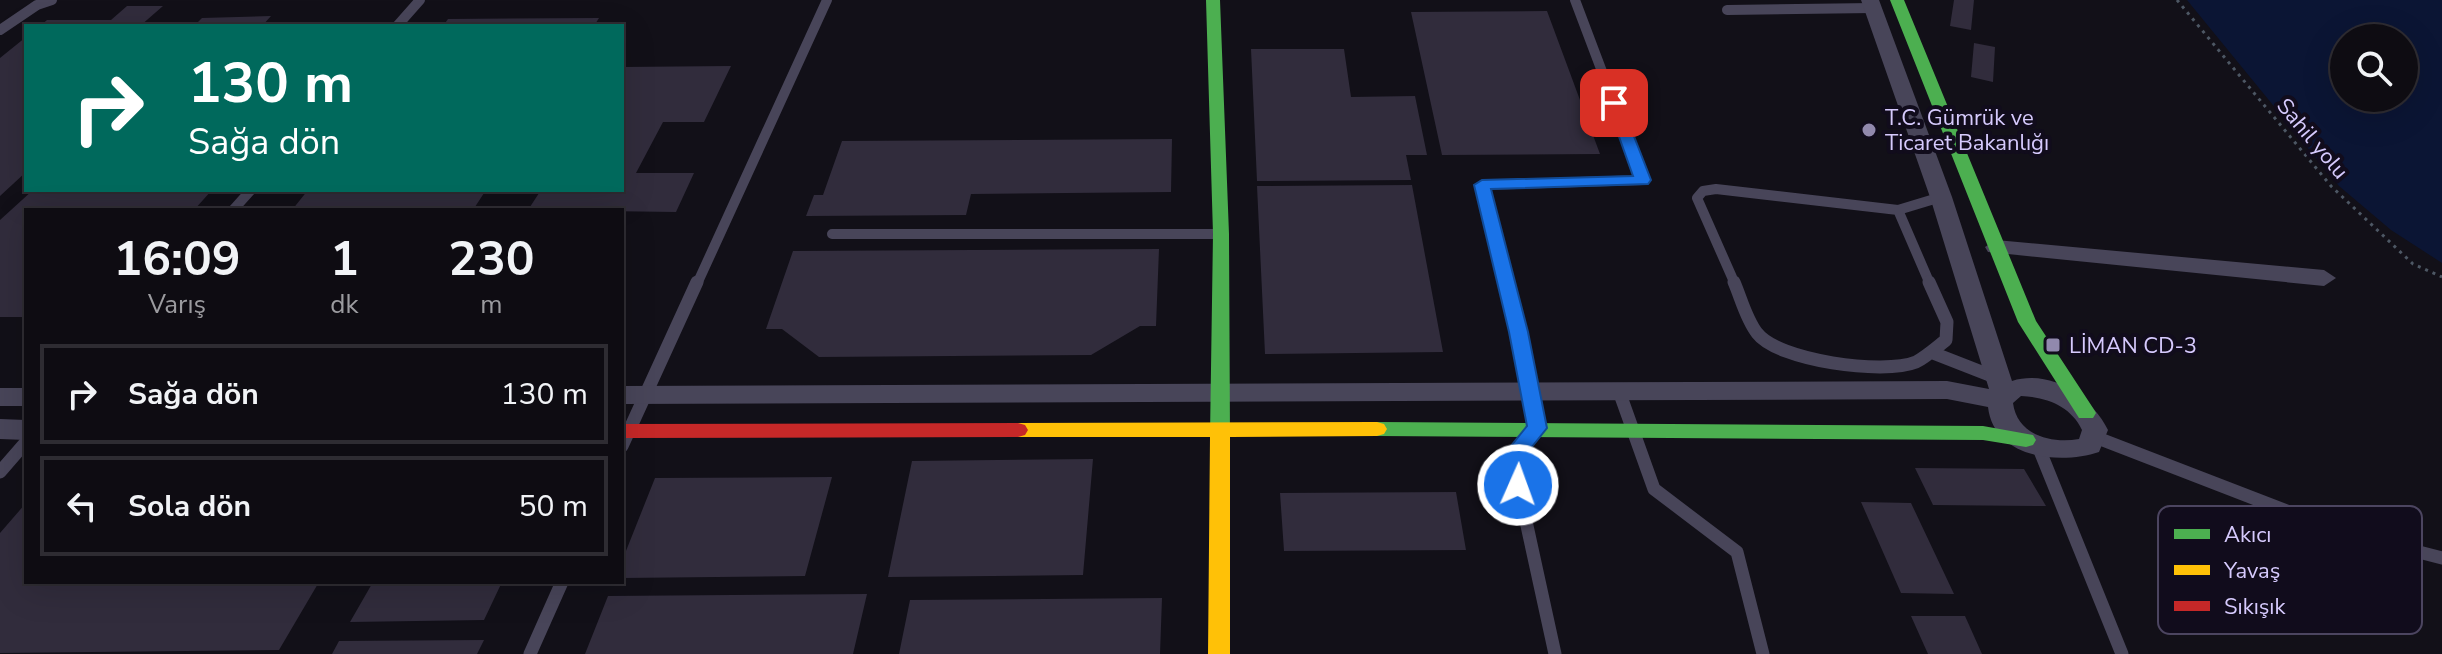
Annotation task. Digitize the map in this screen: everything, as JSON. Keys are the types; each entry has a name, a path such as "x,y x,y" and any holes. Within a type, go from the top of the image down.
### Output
{"street":[{"path":"1213,0 1221,234 1219,654"},
{"path":"624,436 1537,428 1983,433 2069,452 2090,445 2090,425 2027,322 1897,0"},
{"path":"1872,4 1941,197 2000,391 2003,420 2032,443"},
{"path":"1996,247 2324,278"},
{"path":"634,395 1220,390 1620,394 2000,391 2022,387 2050,391 2090,425"},
{"path":"1530,394 1537,428"},
{"path":"0,397 24,397"},
{"path":"0,429 24,430"}],"lane":[{"path":"0,30 37,5 52,0"},
{"path":"399,24 420,0"},
{"path":"624,436 634,395 827,0"},
{"path":"1530,394 1482,185 1643,180 1575,0"},
{"path":"1727,10 1872,4"},
{"path":"1898,210 1947,322 1946,340 1933,353 1915,362 1883,366 1799,358 1773,348 1756,332 1697,198 1703,191 1716,189 1898,210 1941,197"},
{"path":"235,208 249,192"},
{"path":"832,234 1221,234"},
{"path":"1933,353 2000,391"},
{"path":"1620,394 1654,489 1737,552 1763,654"},
{"path":"2090,425 2280,506"},
{"path":"1537,428 1512,457 1555,654"},
{"path":"2032,443 2122,654"},
{"path":"0,472 24,444"},
{"path":"2422,553 2442,558"},
{"path":"530,654 561,584"}],"path":[{"name":"Sahil yolu","path":"2177,0 2331,186 2413,264 2442,277"}],"water":[{"path":"2187,0 2442,0 2442,263 2391,230 2339,186"}],"building":[{"path":"1954,0 1974,0 1971,30 1950,26"},
{"path":"127,6 163,6 142,24 42,24 47,20 111,20"},
{"path":"1547,11 1600,154 1442,155 1411,12"},
{"path":"271,16 264,24 196,24 202,18"},
{"path":"599,18 595,24 444,24 448,19"},
{"path":"24,39 24,174 0,196 0,58"},
{"path":"1974,43 1995,47 1993,82 1971,77"},
{"path":"1251,49 1344,49 1351,97 1415,96 1427,155 1406,155 1411,180 1257,181"},
{"path":"731,66 704,122 663,122 636,173 694,173 676,212 624,211 624,208 529,208 540,192 624,192 624,67"},
{"path":"1172,139 1171,192 971,194 966,215 806,216 814,195 823,195 842,141"},
{"path":"1412,185 1443,352 1265,354 1257,186"},
{"path":"31,192 210,192 196,208 24,208 24,317 0,317 0,220"},
{"path":"306,192 485,192 474,208 294,208"},
{"path":"1159,249 1156,326 1140,326 1091,355 819,357 782,329 766,329 793,251"},
{"path":"1093,459 1083,575 888,577 912,461"},
{"path":"1915,468 2024,469 2046,506 1933,505"},
{"path":"832,477 805,576 624,578 624,556 655,478"},
{"path":"1456,492 1466,550 1284,551 1280,493"},
{"path":"1861,502 1911,503 1954,594 1901,593"},
{"path":"24,505 24,584 318,584 279,650 0,653 0,533"},
{"path":"372,584 501,584 484,620 350,622"},
{"path":"867,594 853,654 585,654 608,596"},
{"path":"1162,598 1160,654 899,654 910,600"},
{"path":"1911,616 1965,616 1982,654 1928,654"},
{"path":"484,640 477,654 332,654 339,641"}],"traffic: fast":[{"path":"1213,0 1221,234 1220,436"},
{"path":"1897,0 2027,322 2086,413"},
{"path":"1377,429 1983,433 2026,440"}],"traffic: slow":[{"path":"1018,430 1377,429"},
{"path":"1219,654 1220,436"}],"traffic: jam":[{"path":"624,431 1018,430"}],"place":[{"name":"T.C. Gümrük ve Ticaret Bakanlığı","path":"1869,130"},
{"name":"LİMAN CD-3","path":"2053,345"}],"route":[{"path":"1518,485 1512,457 1537,428 1518,332 1482,185 1643,180 1614,103"}]}
